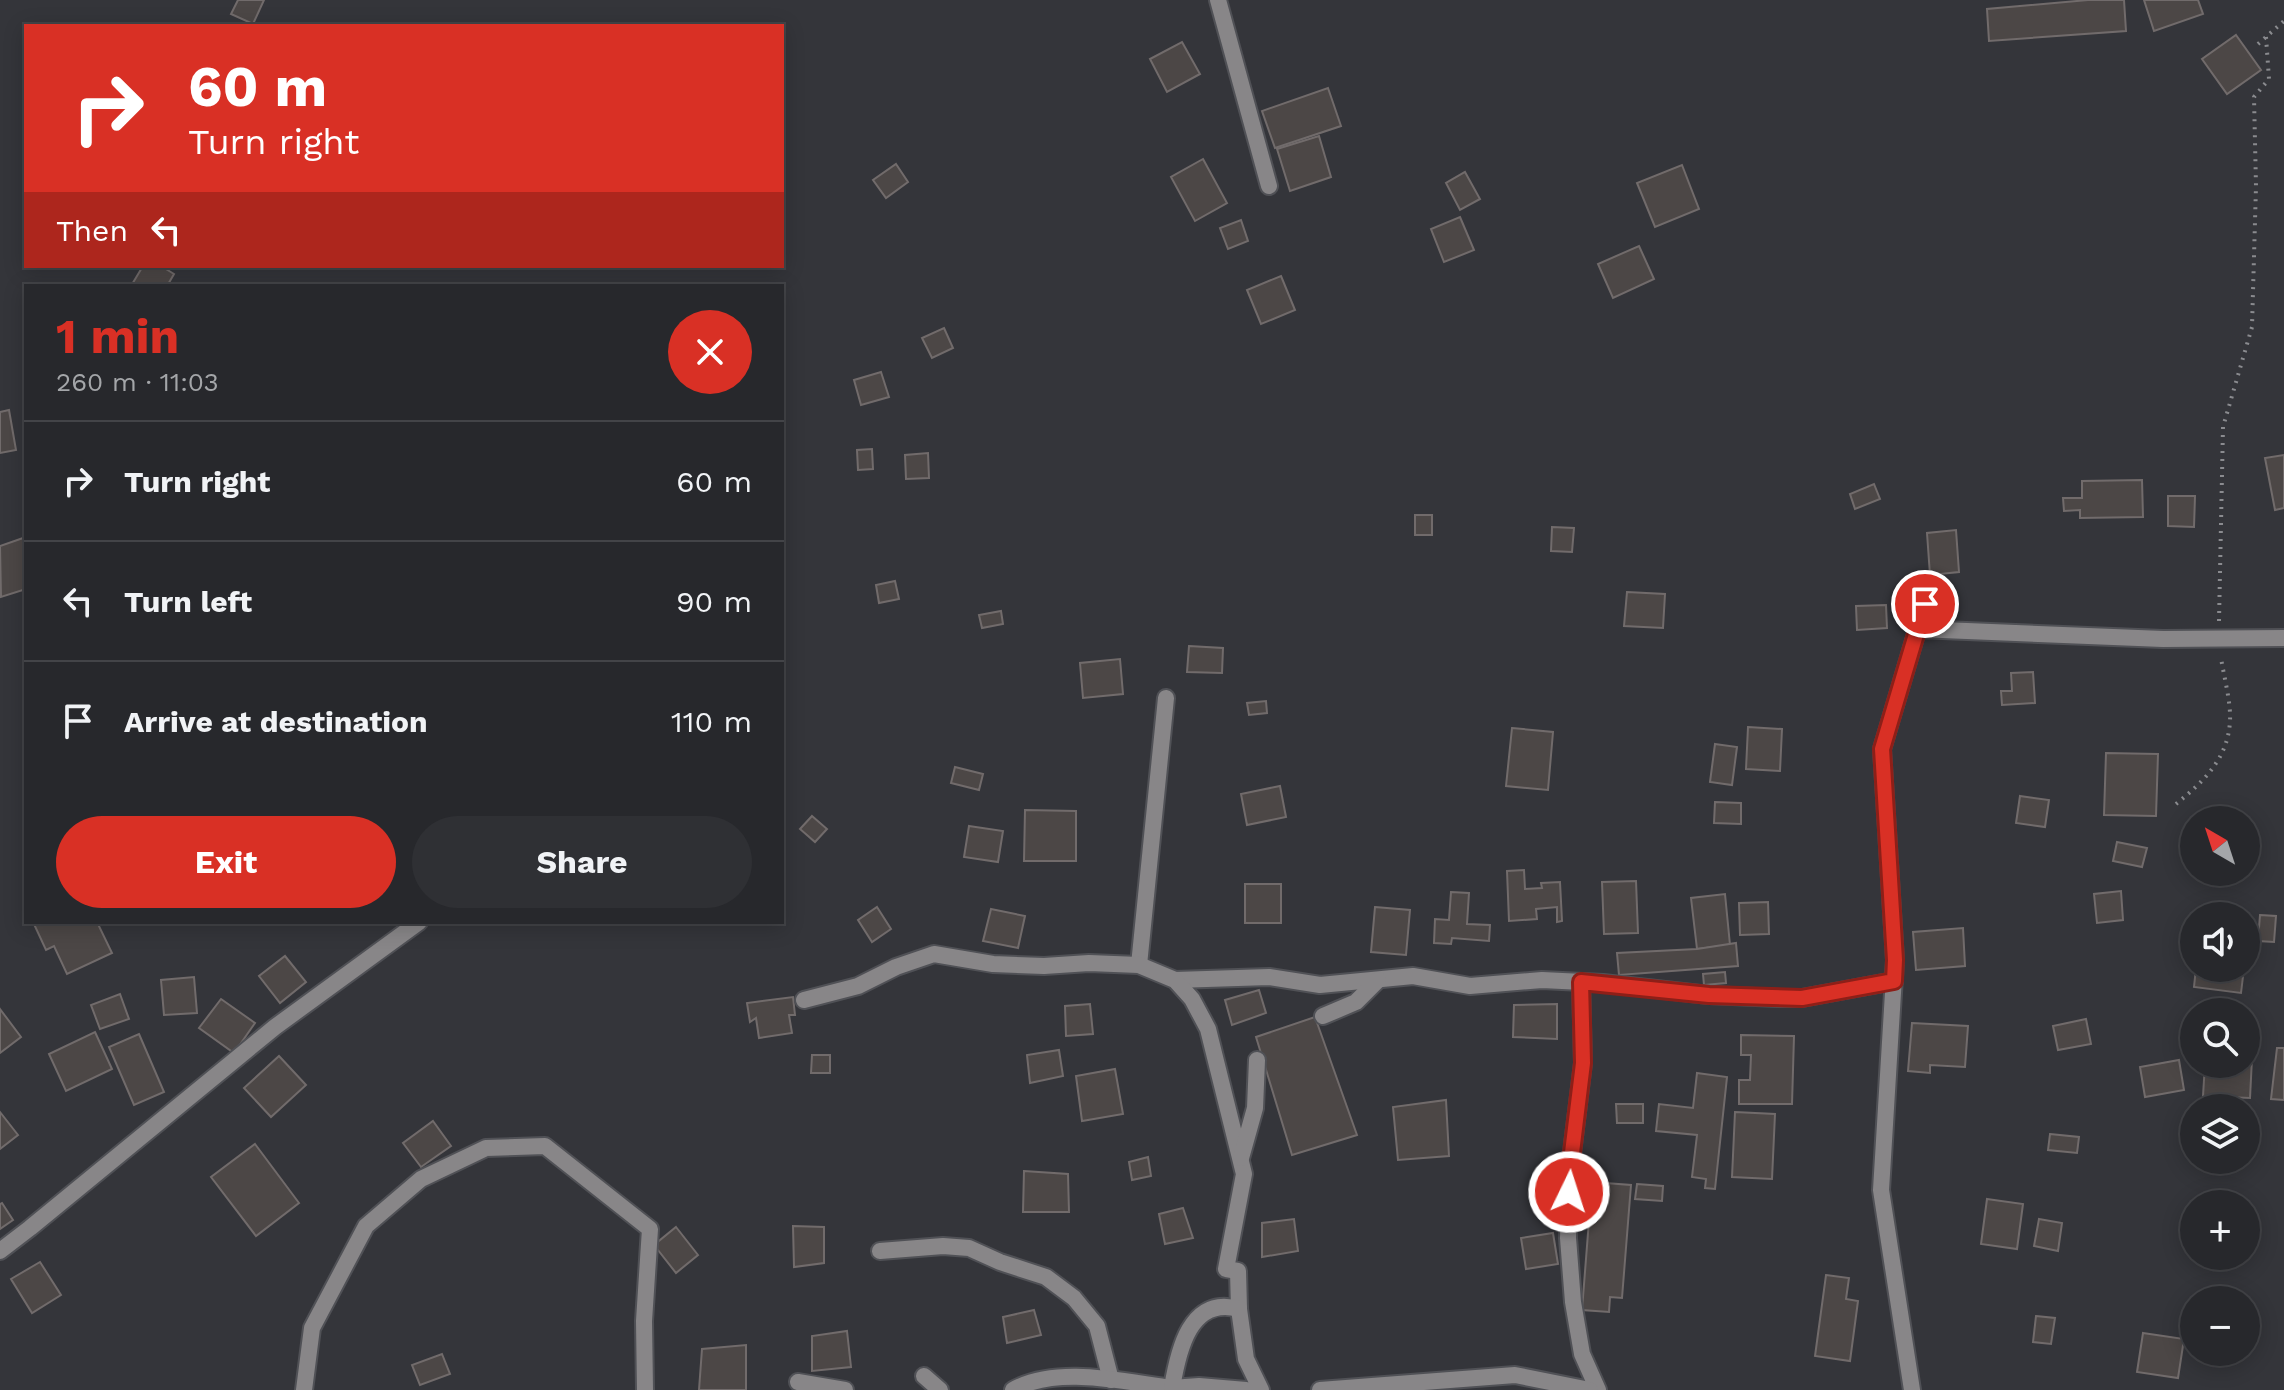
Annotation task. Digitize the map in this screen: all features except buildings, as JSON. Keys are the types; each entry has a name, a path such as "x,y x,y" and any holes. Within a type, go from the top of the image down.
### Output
{"street":[{"path":"1218,0 1269,186"},
{"path":"1912,1390 1881,1190 1895,960 1882,749 1932,580"},
{"path":"1918,629 2163,639 2284,638"},
{"path":"1139,965 1166,698"},
{"path":"0,1251 275,1027 416,924"},
{"path":"804,1000 858,986 896,967 934,954 1006,964 1139,965 1175,980 1269,977 1320,985 1413,976 1470,986 1542,980 1709,995 1802,998 1894,981"},
{"path":"1175,980 1192,999 1208,1029 1244,1174 1226,1269 1238,1271 1239,1309 1246,1359 1261,1390"},
{"path":"1323,1016 1356,1002 1378,980"},
{"path":"1581,982 1583,1063 1570,1169 1568,1238 1573,1302 1582,1354 1598,1390"},
{"path":"1241,1160 1255,1108 1257,1060"},
{"path":"304,1390 312,1328 366,1226 421,1179 486,1148 545,1146 650,1229 644,1321 645,1390"},
{"path":"880,1251 943,1246 969,1248 1046,1277 1074,1298 1097,1326 1111,1380"},
{"path":"1172,1388 1183,1339 1196,1320 1211,1307 1226,1305 1239,1309"},
{"path":"1320,1390 1515,1375 1590,1390"},
{"path":"924,1376 940,1390"},
{"path":"1013,1390 1062,1376 1172,1388 1199,1386 1246,1390"},
{"path":"798,1382 845,1390"}],"path":[{"path":"2258,44 2284,21"},
{"path":"2176,804 2202,783 2222,755 2230,721 2219,638 2223,427 2252,327 2256,186 2254,97 2269,79 2266,37"}],"route":[{"path":"1569,1192 1583,1063 1581,982 1709,995 1802,998 1894,981 1882,749 1925,604"}]}
